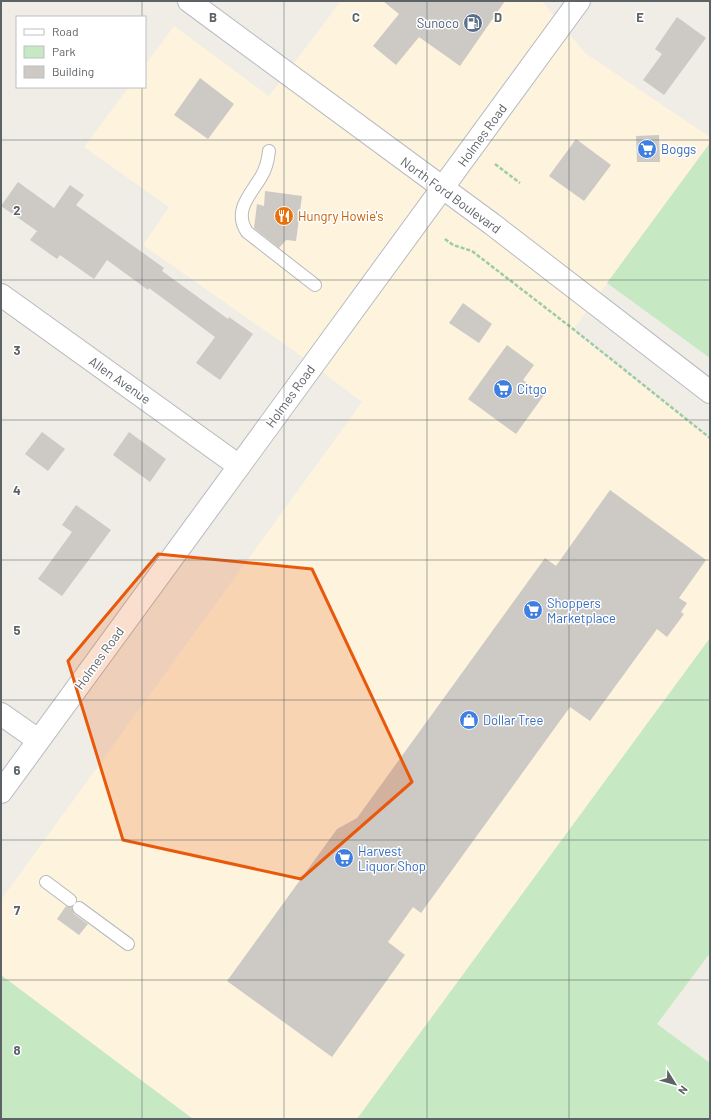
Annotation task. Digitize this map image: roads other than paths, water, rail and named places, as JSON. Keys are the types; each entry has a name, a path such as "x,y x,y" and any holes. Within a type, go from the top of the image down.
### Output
{"main road":[{"name":"North Ford Boulevard","path":"189,1 443,188 710,392"},
{"name":"Holmes Road","path":"1,792 579,1"},
{"name":"Allen Avenue","path":"1,295 239,466"},
{"path":"1,714 38,740"}],"lane":[{"path":"269,151 267,164 245,201 241,219 243,227 247,232 315,285"},
{"path":"46,882 128,944"}],"place":[{"name":"Sunoco","path":"473,23"},
{"name":"Boggs","path":"647,149"},
{"name":"Hungry Howie's","path":"284,216"},
{"name":"Citgo","path":"503,389"},
{"name":"Shoppers Marketplace","path":"533,610"},
{"name":"Dollar Tree","path":"469,720"},
{"name":"Harvest Liquor Shop","path":"344,858"}]}
